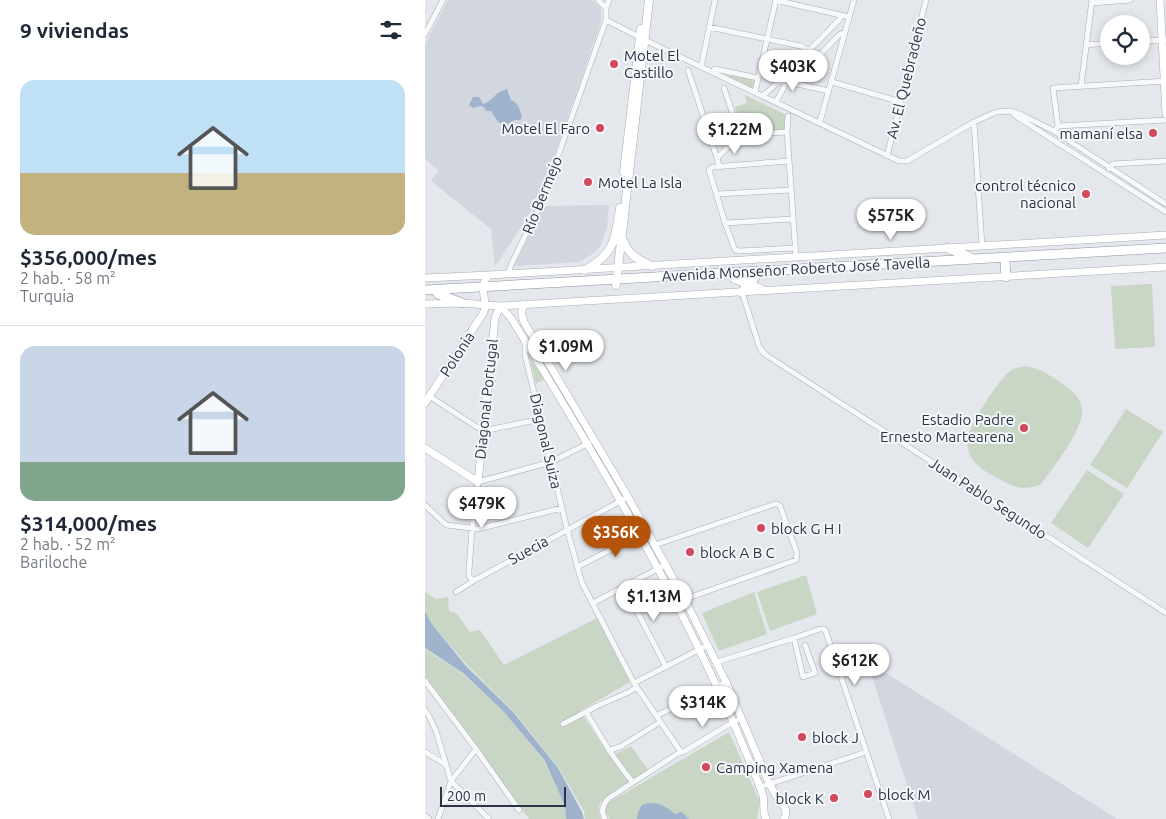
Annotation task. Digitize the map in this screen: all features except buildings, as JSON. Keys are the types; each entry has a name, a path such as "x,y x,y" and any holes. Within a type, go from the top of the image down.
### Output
{"highway":[{"path":"948,248 972,258"},
{"name":"Avenida Monseñor Roberto José Tavella","path":"425,290 616,282 972,258 1166,248"},
{"name":"Avenida Monseñor Roberto José Tavella","path":"616,282 755,277 1166,253"},
{"path":"1005,262 1006,277"},
{"path":"746,288 755,277"},
{"path":"734,278 746,288 762,290"},
{"name":"Avenida Monseñor Roberto José Tavella","path":"425,295 483,289"},
{"path":"438,294 462,303"}],"main road":[{"path":"612,300 616,295 617,268 643,38 644,0"},
{"path":"585,270 605,257 616,236 649,0"},
{"path":"1160,0 1164,40 1166,114"},
{"path":"425,278 1166,235"},
{"path":"622,236 625,246 632,254 652,266"},
{"path":"762,290 1166,267"},
{"path":"486,304 483,289 485,279 489,275"},
{"path":"425,304 462,303 500,306 612,300 746,288"},
{"name":"Polonia","path":"427,400 482,316 486,304"},
{"path":"524,304 521,310 524,322 658,568 717,686 760,787 765,801 764,814 766,819"},
{"path":"500,306 511,318 628,496 685,599 717,662 769,783 787,810 786,818"},
{"name":"Diagonal Portugal","path":"478,482 495,318 500,306"},
{"path":"425,448 478,482"},
{"path":"764,808 769,802 781,802"}],"street":[{"path":"426,30 443,0"},
{"path":"598,0 606,8"},
{"name":"Río Bermejo","path":"508,274 511,264 542,201 606,20 606,8 609,0"},
{"path":"701,67 715,0"},
{"path":"755,92 776,0 849,17"},
{"path":"819,123 854,0"},
{"name":"Av. El Quebradeño","path":"887,156 926,0"},
{"path":"1081,86 1092,1 1131,0"},
{"path":"763,96 841,16"},
{"path":"606,20 902,162 907,162 973,122 996,112 1007,111 1020,114 1056,129 1166,204"},
{"path":"709,28 801,46 808,50"},
{"path":"793,83 839,35 845,32"},
{"path":"1150,41 1164,40"},
{"path":"1087,45 1100,44"},
{"path":"688,70 719,166"},
{"path":"712,72 720,70 758,78"},
{"path":"776,102 784,87 786,74"},
{"path":"1050,138 1056,129 1053,88 1165,81"},
{"path":"778,82 793,83 829,91"},
{"path":"832,82 901,102"},
{"path":"724,88 740,135"},
{"path":"1007,111 1166,212"},
{"path":"788,116 787,132 796,257"},
{"path":"1056,129 1166,120"},
{"path":"973,122 982,246"},
{"path":"717,158 740,135 787,132"},
{"path":"1106,174 1113,164 1166,160"},
{"path":"789,161 719,166 710,169 710,175 725,223 734,248 737,251 795,248"},
{"path":"717,194 791,190"},
{"path":"725,223 793,219"},
{"name":"Juan Pablo Segundo","path":"746,288 759,346 766,355 1166,613"},
{"name":"Diagonal Suiza","path":"524,340 525,355 582,583 636,685 681,752"},
{"path":"427,400 483,431 541,419"},
{"path":"478,482 551,462 591,442"},
{"name":"Diagonal Portugal","path":"473,581 469,576 469,570 478,482"},
{"name":"Suecia","path":"456,592 628,496"},
{"path":"655,545 775,504 780,506 797,553 796,560 685,599"},
{"path":"425,505 447,525 472,529 562,508"},
{"path":"577,566 647,531"},
{"path":"593,603 665,565"},
{"path":"625,586 666,667"},
{"path":"717,662 824,629 889,819"},
{"path":"793,638 803,677 815,672 805,645"},
{"path":"563,724 629,692 636,685 666,667 708,645"},
{"path":"425,681 519,810"},
{"path":"609,750 620,747 658,719 726,682"},
{"path":"425,710 435,731 451,781 489,819"},
{"path":"586,712 609,750 634,782"},
{"path":"605,819 602,808 609,798 681,752 742,718"},
{"path":"438,819 451,781 476,750"},
{"path":"425,752 446,764"},
{"path":"760,787 866,752"},
{"path":"425,816 429,819"}],"shaded area":[{"path":"448,0 592,0 601,8 601,21 537,202 495,267 491,229 431,181 439,170 425,159 425,44"},
{"path":"609,205 607,228 601,245 594,253 580,262 514,266 544,206"},
{"path":"867,661 1117,819 918,819"}],"green space":[{"path":"727,75 753,80 755,82 752,88"},
{"path":"745,95 786,115 785,131 745,133 742,131 735,107 747,103"},
{"path":"1152,284 1155,347 1115,349 1111,286"},
{"path":"530,359 545,379 536,384"},
{"name":"Estadio Padre Ernesto Martearena","path":"1025,366 1043,372 1069,389 1080,400 1082,413 1080,423 1068,446 1040,485 1023,488 1005,482 978,466 970,455 967,440 986,402 1005,376 1015,368"},
{"path":"1126,409 1163,432 1127,488 1090,465"},
{"path":"1087,470 1124,494 1088,548 1051,523"},
{"path":"806,575 817,614 770,631 757,592"},
{"path":"425,592 436,599 448,597 449,611 456,613 470,632 480,630 504,665 597,618 630,682 580,711 610,757 631,746 648,770 603,800 599,808 601,819 585,819 584,811 558,767 515,713 467,665 431,623 425,610"},
{"path":"754,592 767,634 719,651 702,613"},
{"path":"425,649 462,673 503,711 545,762 565,806 566,819 529,819 425,678"},
{"name":"Camping Xamena","path":"729,732 760,802 758,819 610,819 605,812 606,804"}],"water":[{"path":"507,89 511,100 519,107 522,118 520,120 515,120 506,125 498,122 491,111 486,111 484,107 473,108 469,105 473,97 479,97 483,104 499,92"},
{"path":"425,611 431,623 466,666 514,713 558,768 584,819 566,819 565,806 545,761 503,711 463,673 425,648"},
{"path":"648,803 663,806 675,814 682,812 689,819 637,819 642,805"}],"place":[{"name":"Motel El Castillo","path":"614,64"},
{"name":"Motel El Faro","path":"600,128"},
{"name":"mamaní elsa","path":"1153,133"},
{"name":"Motel La Isla","path":"588,182"},
{"name":"control técnico nacional","path":"1086,194"},
{"name":"Estadio Padre Ernesto Martearena","path":"1024,428"},
{"name":"block G H I","path":"761,528"},
{"name":"block A B C","path":"690,552"},
{"name":"block J","path":"802,737"},
{"name":"Camping Xamena","path":"706,767"},
{"name":"block M","path":"868,794"},
{"name":"block K","path":"834,798"}]}
